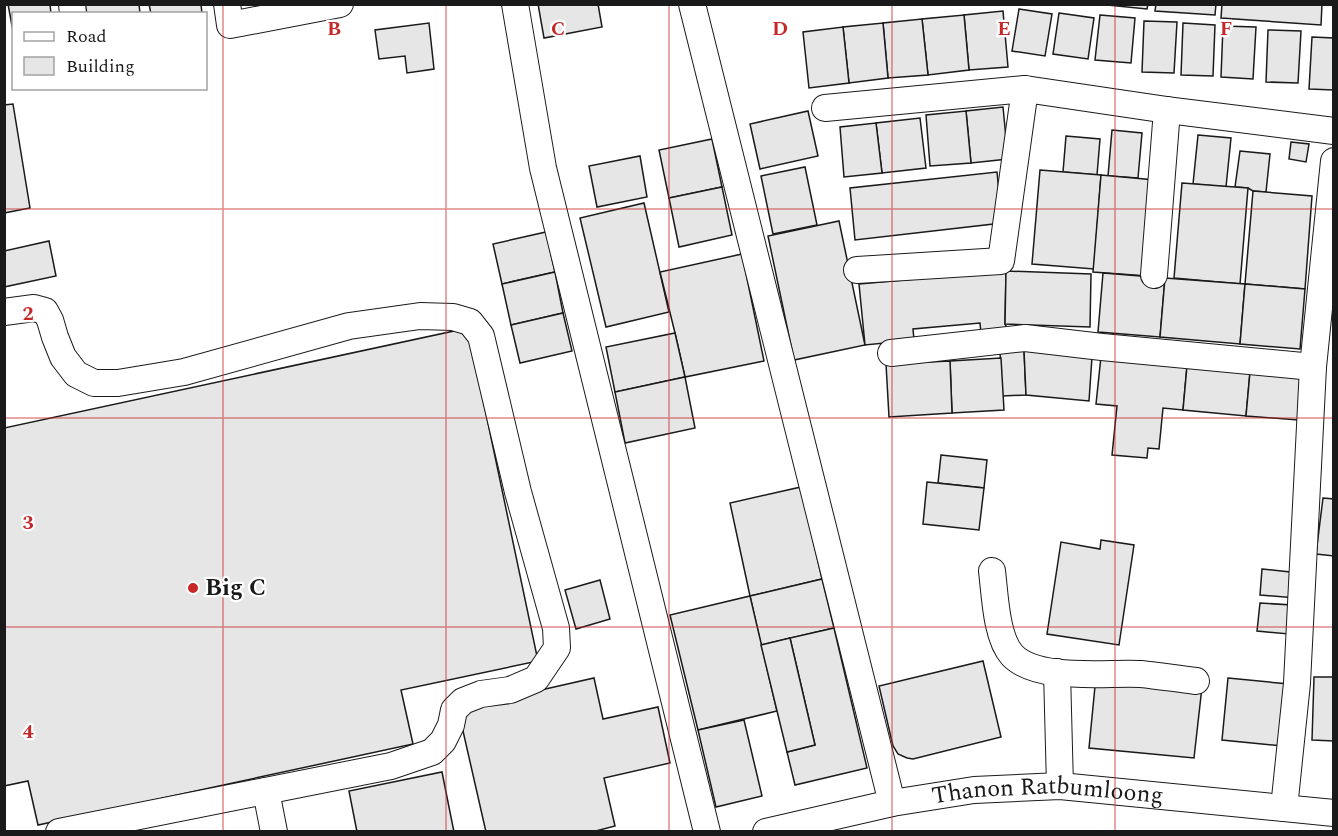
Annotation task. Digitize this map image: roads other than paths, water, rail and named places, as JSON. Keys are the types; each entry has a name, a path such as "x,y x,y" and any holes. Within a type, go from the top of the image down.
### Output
{"street":[{"path":"227,4 230,25 340,4"},
{"path":"515,4 543,168 707,831"},
{"path":"692,4 892,803"},
{"path":"825,108 1025,89 1334,132"},
{"path":"857,270 1001,261 1025,89"},
{"path":"1154,275 1167,110"},
{"path":"1284,808 1298,683 1313,367 1326,317 1334,161"},
{"path":"4,312 33,308 45,311 63,357 76,374 94,383 118,383 184,372 350,326 420,316 453,317 470,322 482,336 518,492 556,628 557,648 536,680 510,690 481,694 463,701 454,710 451,725 443,741 432,752 391,766 266,791 177,820 59,831"},
{"path":"891,353 1025,338 1313,367"},
{"path":"992,572 999,626 1005,644 1013,656 1031,667 1080,675 1141,674 1196,681"},
{"path":"1057,672 1060,786"},
{"name":"Thanon Ratbumloong","path":"766,831 892,803 974,790 1060,786 1334,813"},
{"path":"266,791 274,831"}],"place":[{"name":"Big C","path":"193,588"}]}
